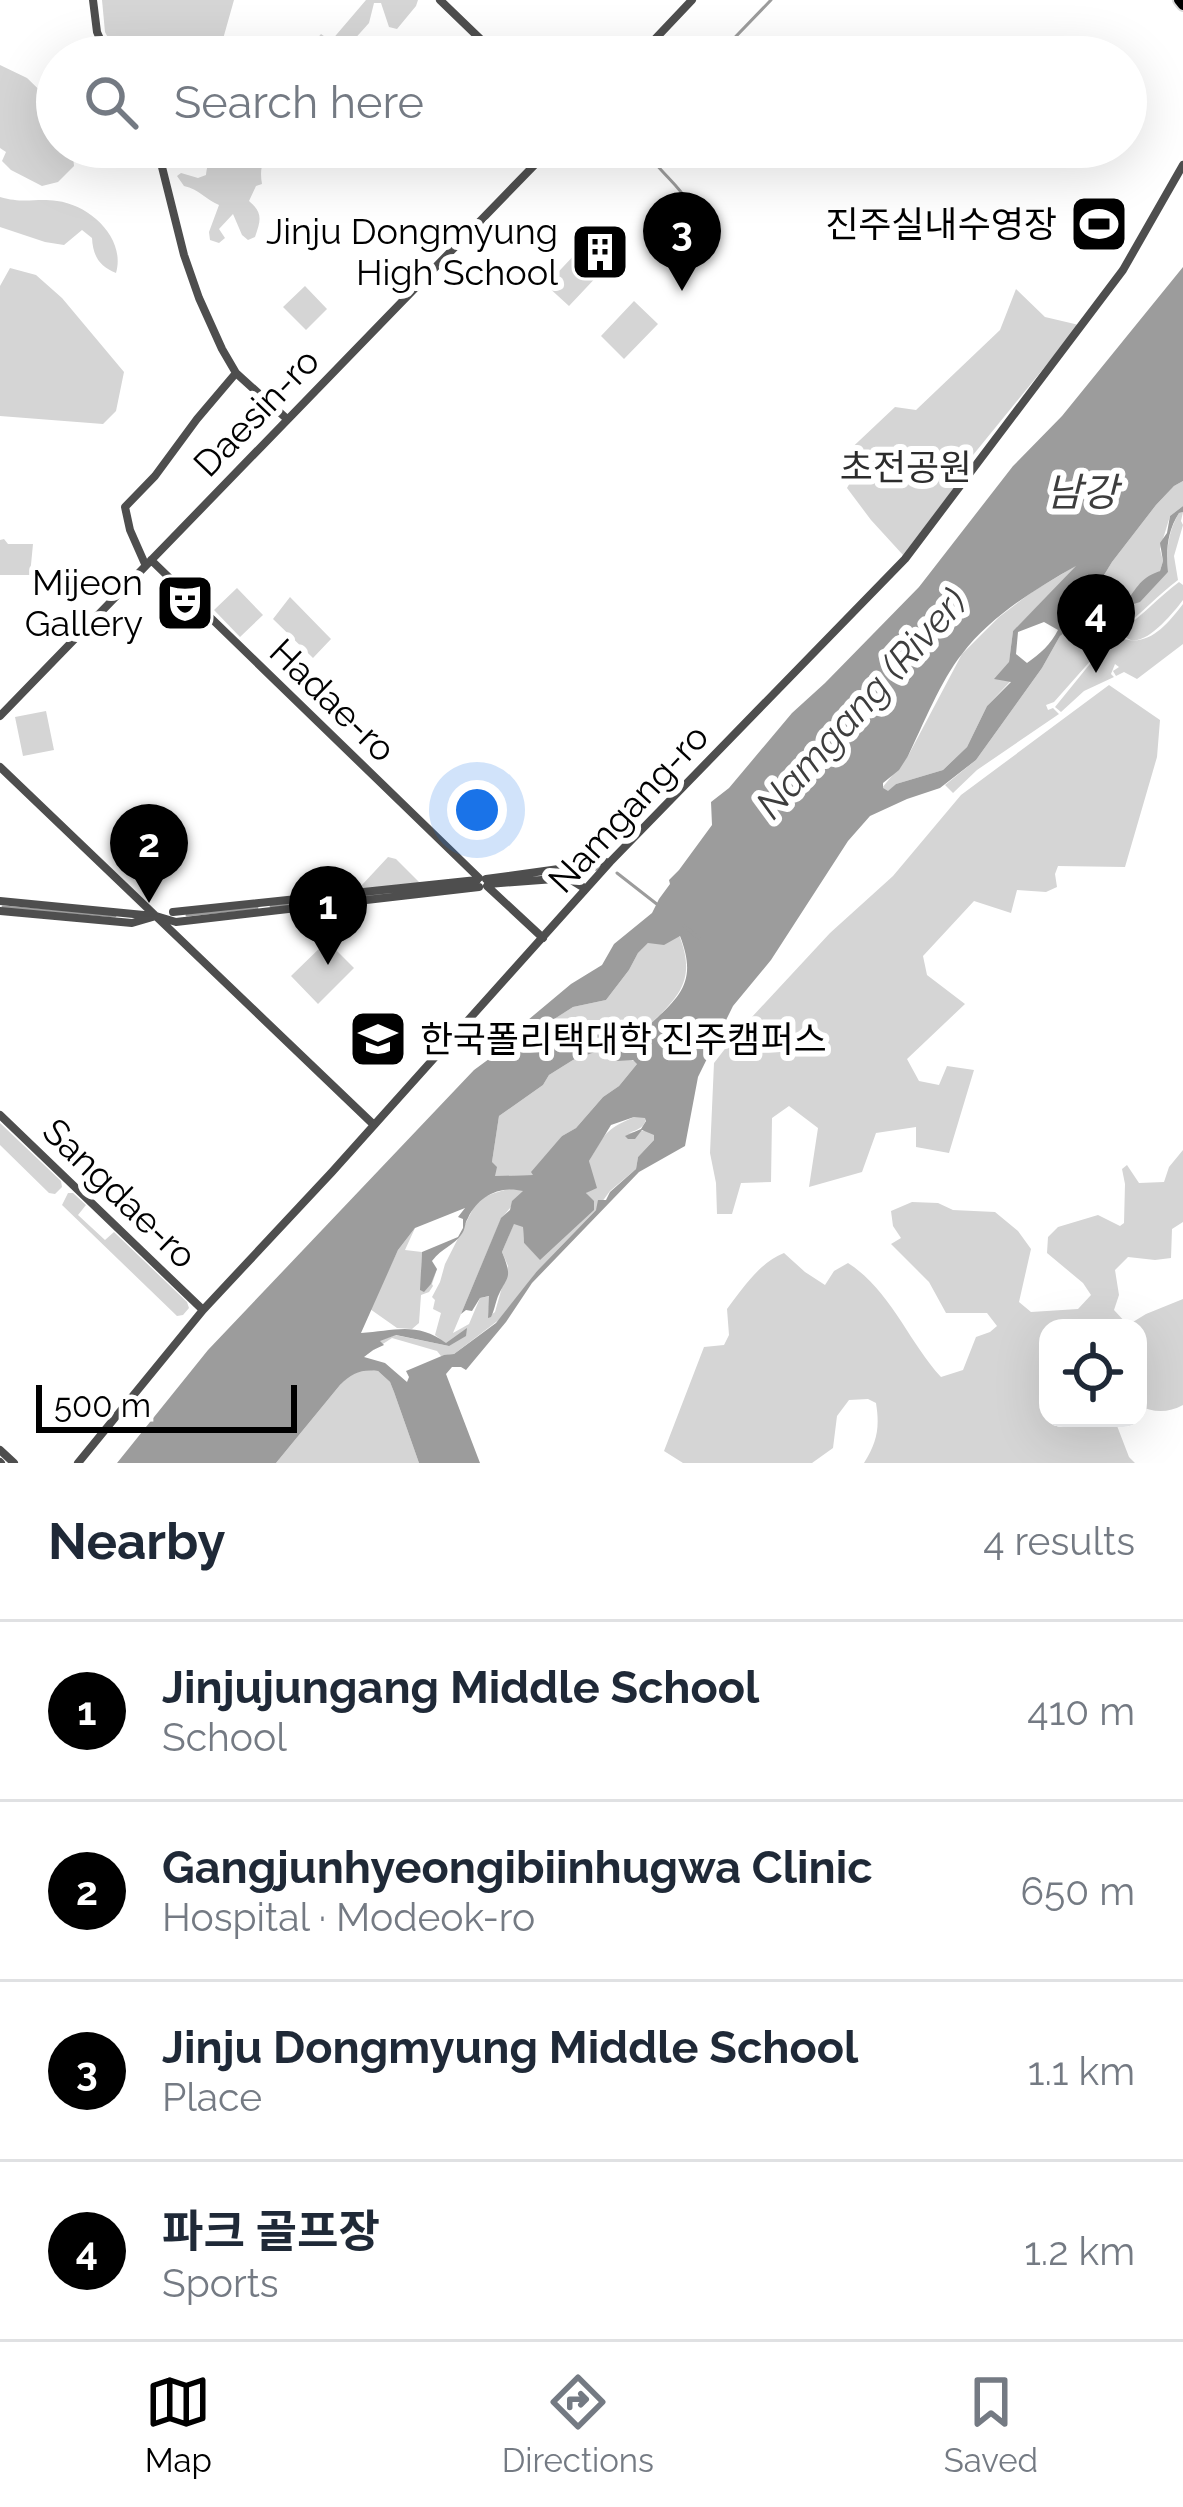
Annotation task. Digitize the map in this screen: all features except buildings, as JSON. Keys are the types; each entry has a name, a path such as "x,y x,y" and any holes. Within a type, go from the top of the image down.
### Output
{"street":[{"path":"93,0 99,36"},
{"path":"440,0 477,36"},
{"path":"658,36 692,0"},
{"name":"Namgang-ro","path":"81,1463 203,1310 610,862 905,559 1112,285 1183,166"},
{"path":"162,168 199,298 236,373 286,419"},
{"name":"Daesin-ro","path":"0,716 531,168"},
{"name":"Hadae-ro","path":"236,373 155,476 124,507 130,530 148,563 543,939"},
{"path":"269,402 302,403"},
{"path":"268,437 277,420 269,402"},
{"path":"0,767 167,915 374,1125"},
{"path":"2,906 134,918 564,874 610,862"},
{"path":"564,874 586,889"},
{"name":"Sangdae-ro","path":"0,1115 203,1310"},
{"path":"81,1463 136,1393"}],"green space":[{"path":"102,0 234,0 224,36 107,36"},
{"path":"366,0 418,0 397,29 389,27 381,3 374,3 369,23 357,36 335,36"},
{"path":"0,65 36,87 36,168 72,168 58,182 42,186 11,170 2,161 6,152 0,148"},
{"path":"208,168 262,168 262,184 249,201 259,213 255,237 248,240 242,235 233,214 219,229 225,238 219,243 210,240 219,205 184,186 177,176 206,175"},
{"path":"0,197 57,201 93,216 116,248 116,273 98,260 92,238 82,230 64,245 0,227"},
{"path":"579,250 602,271 569,306 546,285"},
{"path":"10,268 36,275 62,298 124,372 116,411 103,424 0,416 0,286"},
{"path":"305,286 327,309 306,330 283,307"},
{"name":"초전공원","path":"1016,289 1045,317 1079,325 960,471 960,480 903,555 847,488 856,472 842,457 895,407 916,410 1000,330"},
{"path":"634,301 658,324 624,359 601,336"},
{"path":"1183,481 1183,506 1170,516 1160,549 1160,571 1117,608 1168,572 1170,534 1183,512 1174,556 1178,580 1122,628 1119,623 1054,702 1046,705 1059,714 977,770 953,793 945,785 976,760 1060,636 1085,619 1117,611 1090,611 1090,598 1156,505"},
{"path":"0,540 8,544 33,544 30,575 0,575"},
{"path":"1082,562 1013,631 1009,662 1021,670 987,706 967,747 943,770 896,784 888,792 882,788 908,756 962,654 999,617"},
{"path":"1179,582 1183,600 1160,626 1138,640 1122,634 1122,630"},
{"path":"237,588 263,615 240,637 214,610"},
{"path":"290,597 331,639 313,658 273,619"},
{"path":"1183,604 1183,644 1137,679 1124,672 1116,676 1113,671 1119,667 1115,664 1111,674 1114,677 1084,691 1061,712 1055,707 1111,638 1117,634 1128,640 1147,638"},
{"path":"1109,685 1160,720 1157,757 1125,867 1058,866 1057,887 1046,892 1017,890 1011,913 974,901 923,956 927,975 965,1004 907,1059 919,1081 939,1085 947,1066 974,1070 949,1153 916,1147 916,1127 876,1133 862,1172 809,1187 818,1128 789,1106 772,1118 771,1182 741,1183 732,1214 717,1214 710,1153 714,1063 830,933 893,876 961,795"},
{"path":"46,711 54,750 23,756 15,717"},
{"path":"388,857 421,884 363,890 361,886"},
{"path":"679,935 686,964 682,987 647,1027 602,1025 554,1045 535,1037 537,1024 543,1026 573,1007 606,1000 648,943"},
{"path":"327,941 354,968 318,1004 291,976"},
{"path":"598,1051 637,1064 576,1128 562,1136 535,1175 495,1176 492,1162 499,1116 543,1085 549,1075"},
{"path":"634,1117 646,1120 629,1133 648,1130 654,1134 638,1157 636,1169 537,1271 504,1316 454,1354 441,1356 392,1338 363,1357 378,1341 395,1335 449,1346 435,1335 441,1313 433,1309 432,1297 445,1264 478,1199 518,1189 524,1191 501,1219 453,1333 469,1324 480,1298 490,1296 488,1317 495,1312 508,1266 502,1252 514,1223 523,1226 524,1243 540,1259 591,1200 586,1193 592,1189 589,1161 603,1138"},
{"path":"0,1123 61,1181 55,1194 0,1145"},
{"path":"1183,1150 1183,1222 1172,1229 1171,1258 1128,1257 1115,1270 1119,1295 1114,1310 1122,1319 1039,1319 1039,1427 1117,1427 1135,1463 864,1463 877,1427 876,1403 868,1399 849,1400 837,1416 833,1448 812,1463 683,1463 664,1451 704,1347 724,1345 729,1335 727,1309 775,1257 784,1253 825,1285 834,1271 848,1263 888,1302 941,1377 963,1370 976,1337 997,1326 987,1313 946,1313 929,1282 891,1244 901,1238 891,1211 912,1202 995,1212 1031,1249 1019,1302 1031,1312 1078,1309 1091,1295 1047,1253 1048,1237 1058,1227 1098,1215 1120,1226 1124,1223 1122,1169 1127,1165 1139,1183 1164,1182"},
{"path":"68,1193 86,1205 78,1215 105,1240 114,1232 187,1302 189,1308 183,1315 177,1316 62,1205"},
{"path":"415,1228 405,1250 422,1252 421,1271 437,1269 433,1286 421,1295 419,1323 412,1329 397,1328 370,1309 398,1250"},
{"path":"1183,1299 1183,1405 1149,1410 1147,1319 1138,1319"},
{"path":"365,1369 378,1371 390,1382 419,1463 276,1463 340,1385"}],"water":[{"path":"1183,267 1183,481 1156,505 1112,562 1090,598 1090,610 1118,605 1160,571 1160,543 1170,516 1183,506 1170,534 1168,572 1140,602 1085,619 1060,636 976,760 940,788 870,816 848,841 771,960 733,1006 698,1077 685,1146 639,1172 532,1283 466,1370 452,1367 446,1374 480,1463 419,1463 390,1382 372,1371 357,1373 340,1385 276,1463 117,1463 208,1350 474,1070 512,1042 526,1039 528,1020 602,965 614,944 652,913 669,880 712,825 711,802 729,788 792,713 919,587 1013,466 1062,416","holes":["1076,566 1013,631 1009,662 994,679 1011,682 987,706 967,747 943,770 896,784 888,791 883,788 908,756 962,654 1030,594","1044,622 1058,630 1027,663 1016,654 1018,632","680,936 686,977 677,997 647,1027 602,1025 554,1045 535,1037 538,1024 546,1033 548,1023 573,1007 606,1000 648,943 664,945","598,1051 637,1064 576,1128 562,1136 533,1175 495,1176 497,1167 492,1162 499,1116 543,1085 549,1075","645,1118 641,1129 625,1136 635,1139 642,1130 654,1135 638,1157 636,1169 606,1200 598,1200 596,1210 537,1271 496,1323 454,1354 406,1371 407,1382 385,1363 364,1357 384,1345 380,1341 396,1335 449,1346 466,1336 467,1328 446,1343 415,1330 361,1333 398,1250 415,1228 465,1208 458,1217 463,1219 458,1237 422,1252 420,1290 424,1292 437,1269 432,1261 461,1235 478,1204 498,1191 523,1191 501,1218 461,1314 489,1296 491,1317 507,1278 502,1252 514,1224 523,1227 524,1243 540,1260 594,1210 594,1201 586,1193 597,1188 589,1161 611,1125"]}],"waterway":[{"path":"736,36 771,0"},
{"path":"660,168 683,194 690,214 667,247"},
{"path":"571,873 598,869"},
{"path":"617,873 658,905"},
{"path":"543,876 567,874"},
{"path":"350,898 396,892"},
{"path":"271,906 295,904"},
{"path":"3,907 115,916"},
{"path":"187,915 257,908"},
{"path":"684,926 700,939"}],"place":[{"name":"진주실내수영장","path":"1099,224"},
{"name":"Jinju Dongmyung High School","path":"600,252"},
{"name":"Jinju Dongmyung Middle School","path":"682,291"},
{"name":"Mijeon Gallery","path":"185,603"},
{"name":"파크 골프장","path":"1096,673"},
{"name":"Gangjunhyeongibiinhugwa Clinic","path":"149,903"},
{"name":"Jinjujungang Middle School","path":"328,965"},
{"name":"한국폴리택대학 진주캠퍼스","path":"378,1039"}],"water label":[{"name":"남강","path":"1082,492"},
{"name":"Namgang (River)","path":"861,703"}]}
